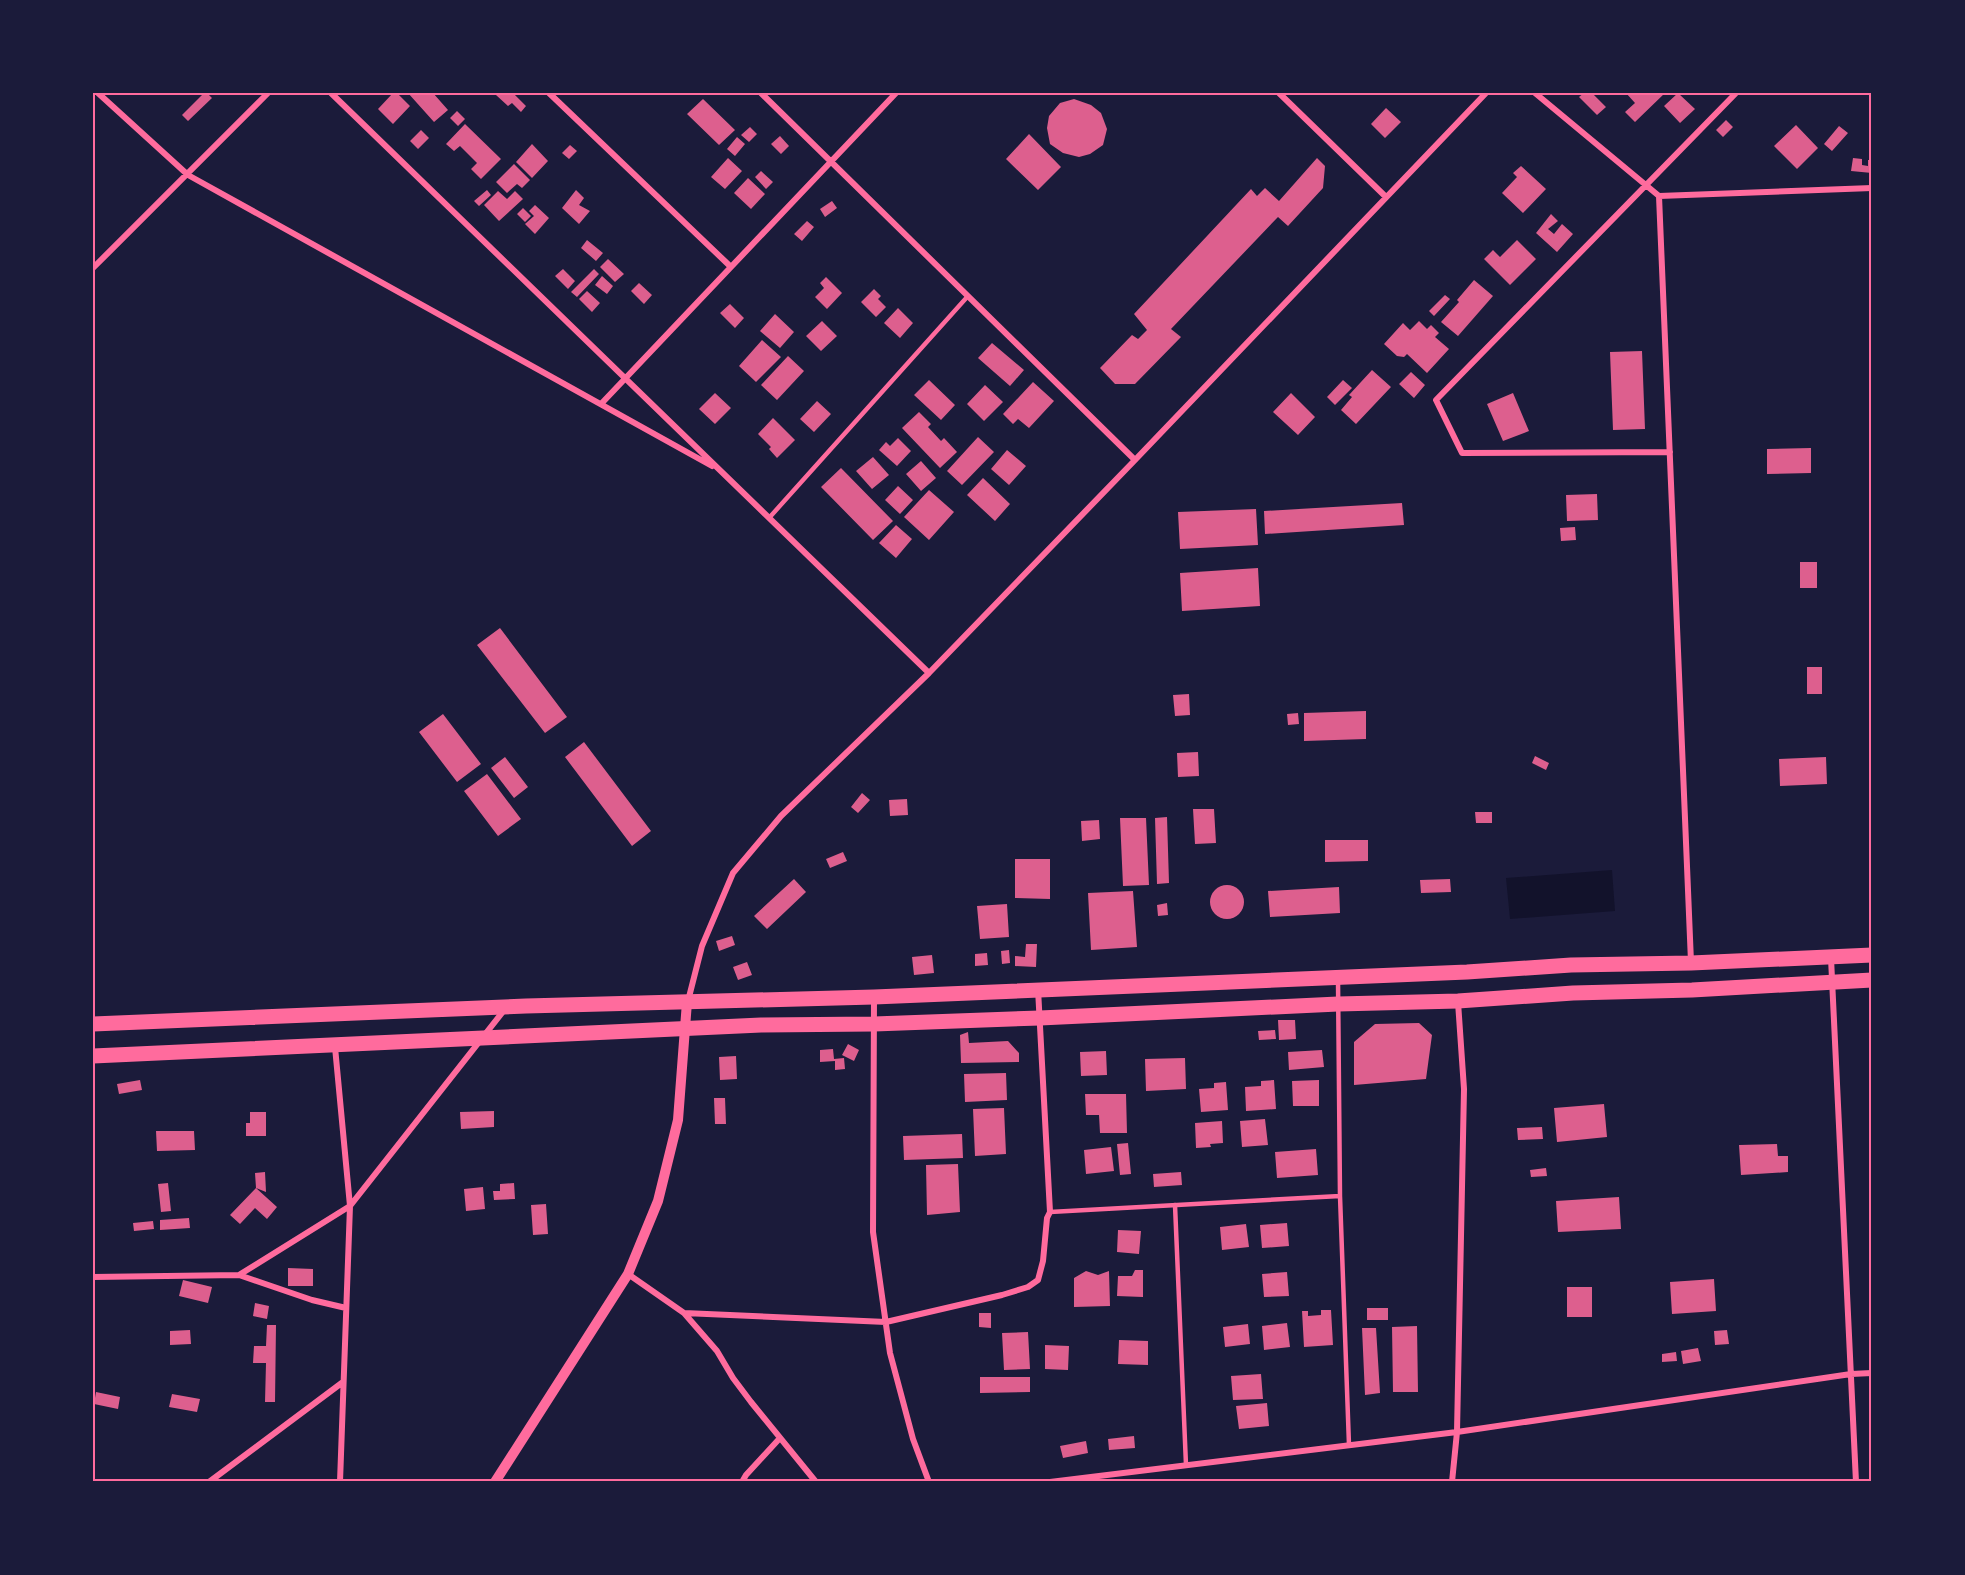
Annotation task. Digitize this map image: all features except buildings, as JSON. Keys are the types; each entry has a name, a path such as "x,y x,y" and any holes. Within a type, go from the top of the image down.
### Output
{"main road":[{"path":"93,1024 874,997 1571,965 1691,963 1872,955"},
{"path":"93,1056 761,1025 874,1024 1458,1001 1573,993 1832,984 1872,980"}],"street":[{"path":"98,93 188,175 720,471"},
{"path":"93,268 268,93"},
{"path":"331,93 929,673"},
{"path":"549,93 731,267"},
{"path":"761,93 1135,460"},
{"path":"601,404 896,93"},
{"path":"1280,93 1386,197"},
{"path":"495,1482 628,1274 658,1201 678,1120 687,1002 702,946 733,873 781,816 929,673 1486,93"},
{"path":"1535,93 1659,196 1872,188"},
{"path":"1670,452 1462,453 1436,400 1736,93"},
{"path":"1659,196 1691,963"},
{"path":"1830,957 1856,1482"},
{"path":"684,1313 886,1322 1002,1295 1038,1280 1043,1262 1047,1218 1050,1212 1038,989"},
{"path":"874,997 873,1232 890,1353 913,1439 929,1482"},
{"path":"1452,1482 1457,1431 1464,1089 1458,1001"},
{"path":"239,1275 350,1206 506,1008"},
{"path":"335,1045 350,1206 340,1482"},
{"path":"628,1274 684,1313 717,1351 733,1378 816,1482"},
{"path":"93,1277 239,1275 312,1300 346,1308"},
{"path":"1050,1482 1457,1431 1851,1374 1872,1373"},
{"path":"209,1482 344,1382"},
{"path":"742,1482 780,1438"}],"lane":[{"path":"769,518 968,296"},
{"path":"1338,977 1340,1196 1349,1445"},
{"path":"1050,1212 1340,1196"},
{"path":"1175,1205 1186,1465"}],"shaded area":[{"path":"1612,870 1615,911 1510,919 1506,878"}]}
